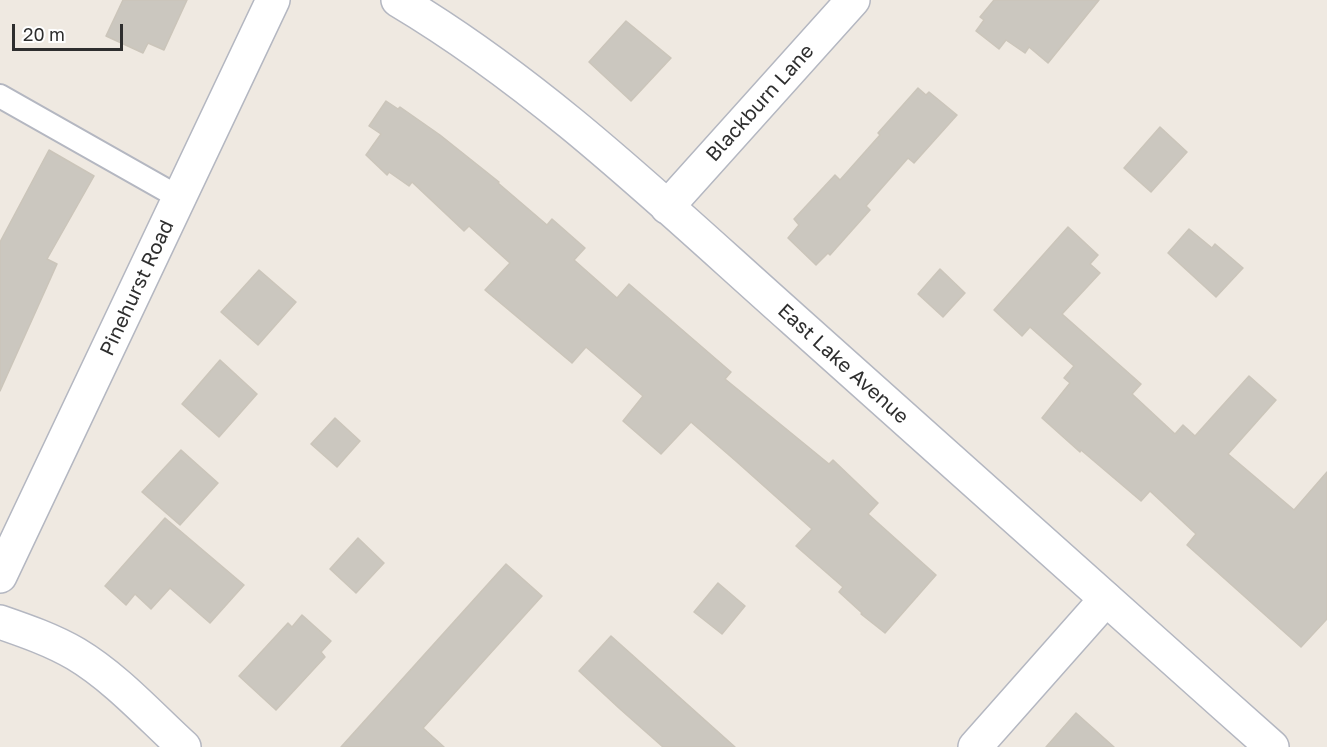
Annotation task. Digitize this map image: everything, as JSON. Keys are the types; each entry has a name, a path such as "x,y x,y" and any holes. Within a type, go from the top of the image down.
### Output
{"street":[{"name":"Pinehurst Road","path":"0,576 273,0"},
{"name":"East Lake Avenue","path":"398,0 482,54 537,96 667,207 1272,747"},
{"name":"Blackburn Lane","path":"667,207 853,0"},
{"path":"975,747 1106,599"},
{"path":"0,622 76,654 102,672 184,747"}],"lane":[{"path":"0,96 180,198"}],"building":[{"path":"123,0 187,0 164,50 148,43 143,53 106,36"},
{"path":"994,0 1099,0 1048,63 1029,47 1025,53 1006,40 999,49 976,31 984,20 980,17"},
{"path":"626,21 671,58 631,101 589,62"},
{"path":"918,88 926,95 929,92 957,115 914,163 908,158 866,206 870,210 830,255 828,253 816,265 788,238 799,225 794,219 835,175 840,180"},
{"path":"386,101 398,109 400,107 440,135 499,182 547,225 552,219 585,248 574,260 617,298 629,284 731,372 725,379 829,464 833,460 878,503 868,514 936,575 885,633 839,592 843,587 796,546 812,529 691,422 661,454 623,421 643,396 586,347 572,363 485,290 510,263 469,226 464,231 412,182 409,186 389,172 387,175 366,155 381,134 369,126"},
{"path":"1160,127 1187,152 1151,192 1124,168"},
{"path":"49,150 94,176 47,259 57,264 0,391 0,242"},
{"path":"1068,227 1098,255 1090,264 1100,273 1062,314 1141,384 1132,394 1175,434 1183,425 1195,436 1249,376 1276,400 1228,454 1294,510 1327,472 1327,619 1301,647 1187,545 1196,534 1150,491 1141,501 1042,418 1070,383 1064,378 1074,366 1030,327 1022,336 994,310"},
{"path":"1189,229 1212,248 1215,244 1243,268 1216,297 1168,253"},
{"path":"940,269 965,293 943,317 918,294"},
{"path":"259,270 296,302 258,345 221,312"},
{"path":"220,360 257,394 219,437 182,404"},
{"path":"335,418 360,441 337,467 311,444"},
{"path":"181,450 218,483 180,525 142,492"},
{"path":"165,518 244,585 210,623 170,588 151,609 135,594 126,605 105,586"},
{"path":"358,538 384,563 356,593 330,569"},
{"path":"506,564 542,596 423,728 444,747 341,747"},
{"path":"718,583 745,606 722,634 694,612"},
{"path":"302,615 331,641 321,652 325,657 276,710 239,676 288,623 292,627"},
{"path":"611,636 735,747 663,747 620,709 579,671"},
{"path":"1076,713 1114,747 1046,747"}]}
